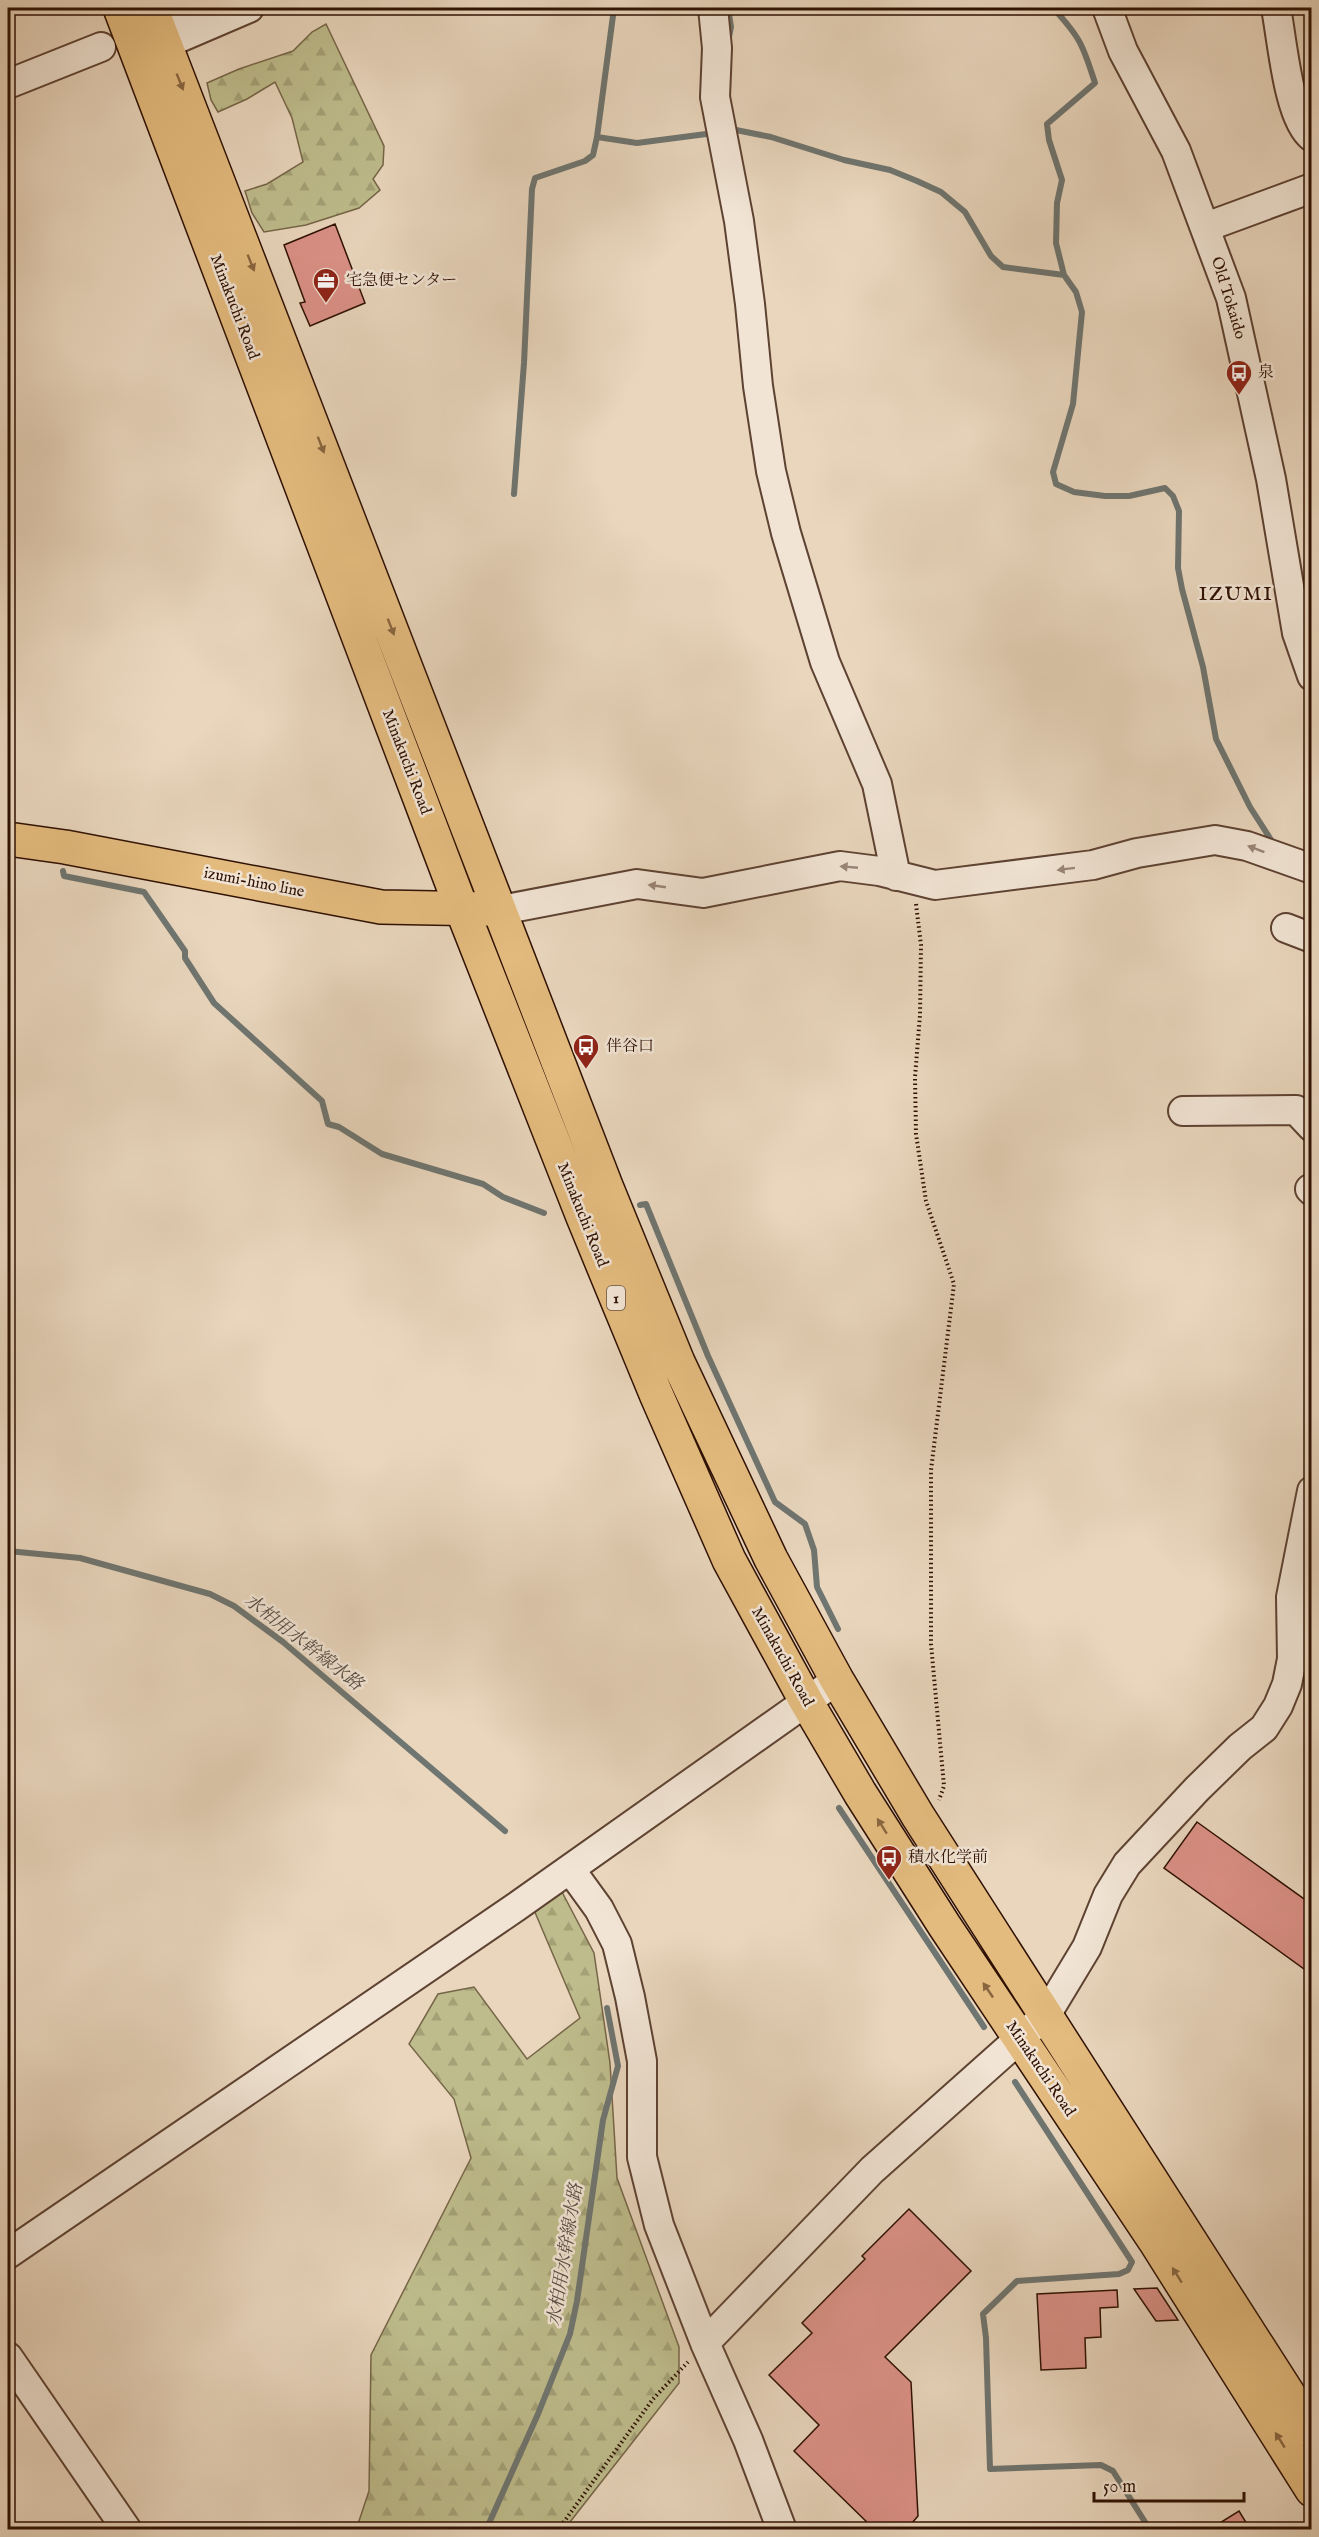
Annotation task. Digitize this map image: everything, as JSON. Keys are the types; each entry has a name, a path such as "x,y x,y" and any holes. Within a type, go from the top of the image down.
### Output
{"main road":[{"name":"Minakuchi Road","path":"120,8 461,907 583,1217 656,1394 729,1560 806,1701 938,1915 1155,2241 1311,2490"},
{"name":"Minakuchi Road","path":"173,19 501,910 606,1186 678,1362 771,1559 837,1680 918,1816 1311,2431"},
{"name":"izumi-hino line","path":"8,836 381,907 461,907 501,910"}],"street":[{"path":"173,19 249,8"},
{"path":"713,8 717,48 716,97 739,221 758,386 771,471 788,543 825,662 877,784 901,877"},
{"name":"Old Tokaido","path":"1107,8 1123,51 1176,151 1234,310 1271,478 1297,633 1311,676"},
{"path":"1276,8 1292,99 1303,131 1311,137"},
{"path":"8,84 101,47"},
{"path":"1206,228 1311,188"},
{"path":"501,910 637,884 703,892 840,866 879,871 935,885 1093,866 1137,853 1215,840 1247,846 1311,869"},
{"path":"1183,1112 1296,1110 1311,1126"},
{"path":"705,2343 872,2170 1047,2015 1087,1947 1108,1895 1126,1864 1197,1789 1240,1747 1264,1728 1278,1706 1287,1684 1292,1659 1291,1597 1311,1491"},
{"path":"8,2254 516,1907 837,1680"},
{"path":"570,1869 599,1909 617,1944 642,2061 642,2157 659,2225 705,2343 748,2440 782,2529"},
{"path":"8,2357 127,2529"}],"path":[{"path":"901,877 916,897 921,945 920,1015 915,1077 916,1134 926,1201 954,1284 931,1470 931,1644 944,1786 938,1804 918,1816"},
{"path":"558,2529 653,2399 705,2343"}],"green space":[{"path":"326,24 384,146 383,165 373,179 380,190 359,208 306,225 264,232 252,213 245,191 267,184 303,162 292,118 275,82 247,99 218,112 211,100 207,83 239,69 293,51 312,32"},
{"path":"551,1871 594,1953 610,2063 617,2178 679,2347 679,2383 570,2522 567,2529 356,2530 369,2491 371,2355 471,2158 454,2099 409,2044 438,1994 474,1987 527,2059 580,2018 534,1910"}],"building":[{"path":"335,224 365,303 310,326 300,303 305,302 284,245"},
{"path":"1197,1822 1311,1904 1311,1974 1164,1868"},
{"path":"909,2209 971,2271 885,2357 911,2382 918,2516 912,2523 890,2529 874,2529 794,2451 819,2425 769,2375 812,2333 802,2323 865,2259 862,2256"},
{"path":"1157,2288 1178,2320 1156,2321 1134,2289"},
{"path":"1117,2290 1118,2307 1100,2308 1101,2337 1085,2338 1086,2368 1041,2370 1037,2294"},
{"path":"1239,2511 1250,2529 1210,2529"}],"waterway":[{"path":"614,8 597,137 637,143 714,133"},
{"path":"728,8 731,27 728,42"},
{"path":"1053,8 1080,42 1095,83 1047,124 1049,140 1062,180 1057,203 1056,243 1064,275 1076,292 1082,312 1073,404 1053,472 1056,484 1074,492 1105,496 1129,496 1165,488 1173,496 1179,511 1178,568 1203,667 1216,739 1250,807 1273,843"},
{"path":"731,129 771,137 844,160 890,170 917,181 941,192 965,212 991,256 1003,267 1064,275"},
{"path":"514,494 524,363 532,189 535,178 585,161 593,155 597,137"},
{"path":"63,871 64,876 144,892 185,951 185,958 214,1003 322,1101 328,1124 339,1127 382,1154 483,1184 503,1197 544,1213"},
{"path":"640,1205 646,1204 708,1356 775,1502 805,1524 814,1550 817,1587 838,1629"},
{"name":"水柏用水幹線水路","path":"8,1551 80,1558 210,1594 234,1606 283,1642 505,1831"},
{"path":"839,1808 984,2027"},
{"name":"水柏用水幹線水路","path":"486,2530 538,2414 570,2334 577,2301 603,2120 618,2066 607,2008"},
{"path":"1015,2082 1132,2262 1128,2270 1119,2274 1017,2281 983,2314 986,2338 990,2469 1101,2465 1113,2471 1150,2530"}],"place":[{"name":"宅急便センター","path":"326,304"},
{"name":"泉","path":"1239,396"},
{"name":"伴谷口","path":"586,1070"},
{"name":"積水化学前","path":"889,1881"}],"district":[{"name":"IZUMI","path":"1236,594"}]}
